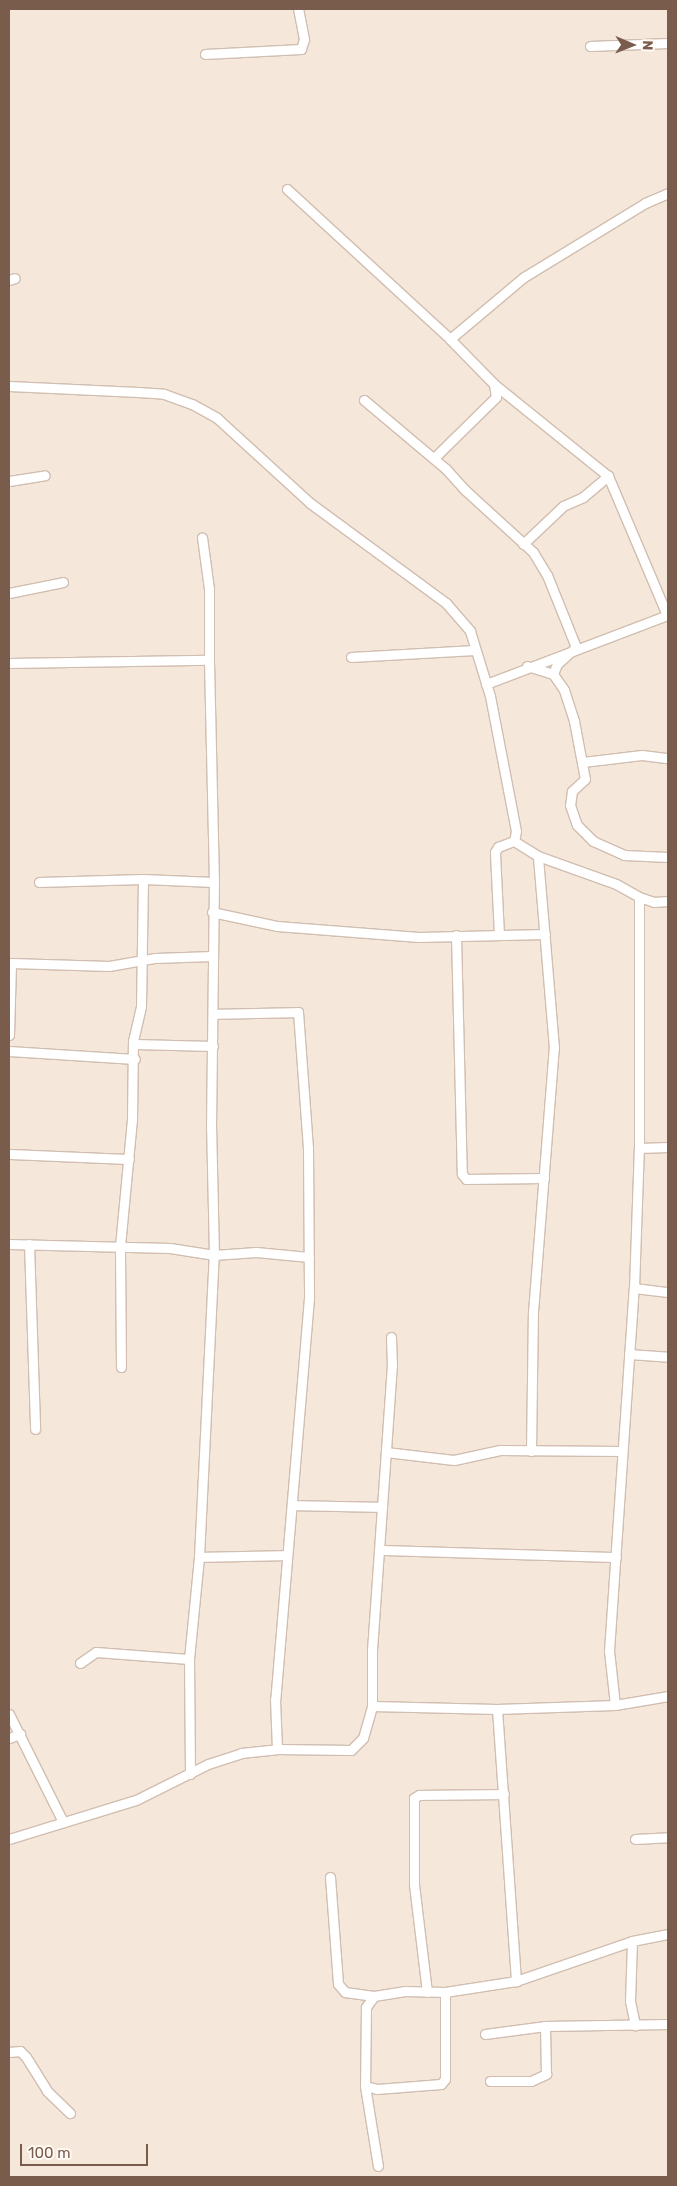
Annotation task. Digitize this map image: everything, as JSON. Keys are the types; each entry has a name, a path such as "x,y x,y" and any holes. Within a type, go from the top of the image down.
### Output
{"street":[{"path":"205,54 301,49 304,39 298,9"},
{"path":"590,46 668,43"},
{"path":"287,189 450,339 494,384 608,476 668,615 576,647 486,684"},
{"path":"450,339 524,277 645,203 668,193"},
{"path":"434,458 496,398 494,384"},
{"path":"9,386 164,394 192,404 218,418 310,503 446,602 470,631 486,684 516,831 514,842"},
{"path":"364,400 434,458 534,552 547,575 576,647"},
{"path":"9,481 45,475"},
{"path":"524,544 563,506 583,497 608,476"},
{"path":"190,1774 189,1659 199,1556 214,1255 212,912 214,882 209,589 202,537"},
{"path":"9,594 63,582"},
{"path":"553,674 557,664 576,647"},
{"path":"351,657 475,650"},
{"path":"9,662 209,660"},
{"path":"527,666 553,674 564,690 583,762 585,779 572,791 570,805 577,825 593,841 624,855 668,857"},
{"path":"583,762 642,755 668,758"},
{"path":"499,935 495,852 498,846 514,842 538,856 616,884 639,897 654,902 668,901"},
{"path":"531,1452 532,1322 554,1048 538,856"},
{"path":"39,882 143,879 214,882"},
{"path":"121,1367 120,1246 132,1120 130,1080 140,1006 143,879"},
{"path":"615,1705 609,1651 621,1451 634,1288 639,1148 639,897"},
{"path":"212,912 277,926 419,937 546,934"},
{"path":"456,935 462,1174 466,1179 544,1178"},
{"path":"9,1035 11,963 109,966 155,958 213,956"},
{"path":"213,1014 298,1012 308,1148 309,1257 293,1505 275,1699 277,1749"},
{"path":"134,1044 213,1046"},
{"path":"9,1051 134,1059"},
{"path":"639,1148 668,1147"},
{"path":"9,1154 128,1159"},
{"path":"9,1244 120,1246 214,1255 256,1252 309,1257"},
{"path":"29,1244 35,1429"},
{"path":"634,1288 668,1292"},
{"path":"9,1839 136,1800 225,1757 277,1749 351,1750 364,1738 372,1706 372,1650 392,1366 390,1338"},
{"path":"629,1354 668,1357"},
{"path":"386,1452 454,1460 500,1450 531,1452 621,1451"},
{"path":"293,1505 382,1507"},
{"path":"380,1550 616,1557"},
{"path":"199,1556 287,1555"},
{"path":"80,1663 96,1652 189,1659"},
{"path":"372,1706 497,1709 615,1705 668,1696"},
{"path":"497,1709 516,1981"},
{"path":"9,1714 63,1822"},
{"path":"9,1738 20,1734"},
{"path":"427,1992 414,1884 414,1798 419,1795 504,1794"},
{"path":"634,1839 668,1837"},
{"path":"330,1877 338,1984 344,1992 374,1996 404,1991 445,1992 516,1981 632,1940 668,1934"},
{"path":"632,1940 630,2000 635,2025"},
{"path":"365,2086 377,2089 441,2084 445,2079 445,1992"},
{"path":"374,1996 366,2007 365,2086 378,2166"},
{"path":"485,2034 545,2026 668,2024"},
{"path":"490,2081 530,2081 546,2074 545,2026"},
{"path":"9,2052 20,2051 26,2057 47,2091 70,2114"}],"shaded area":[{"path":"9,9 668,9 668,2177 9,2177"}]}
